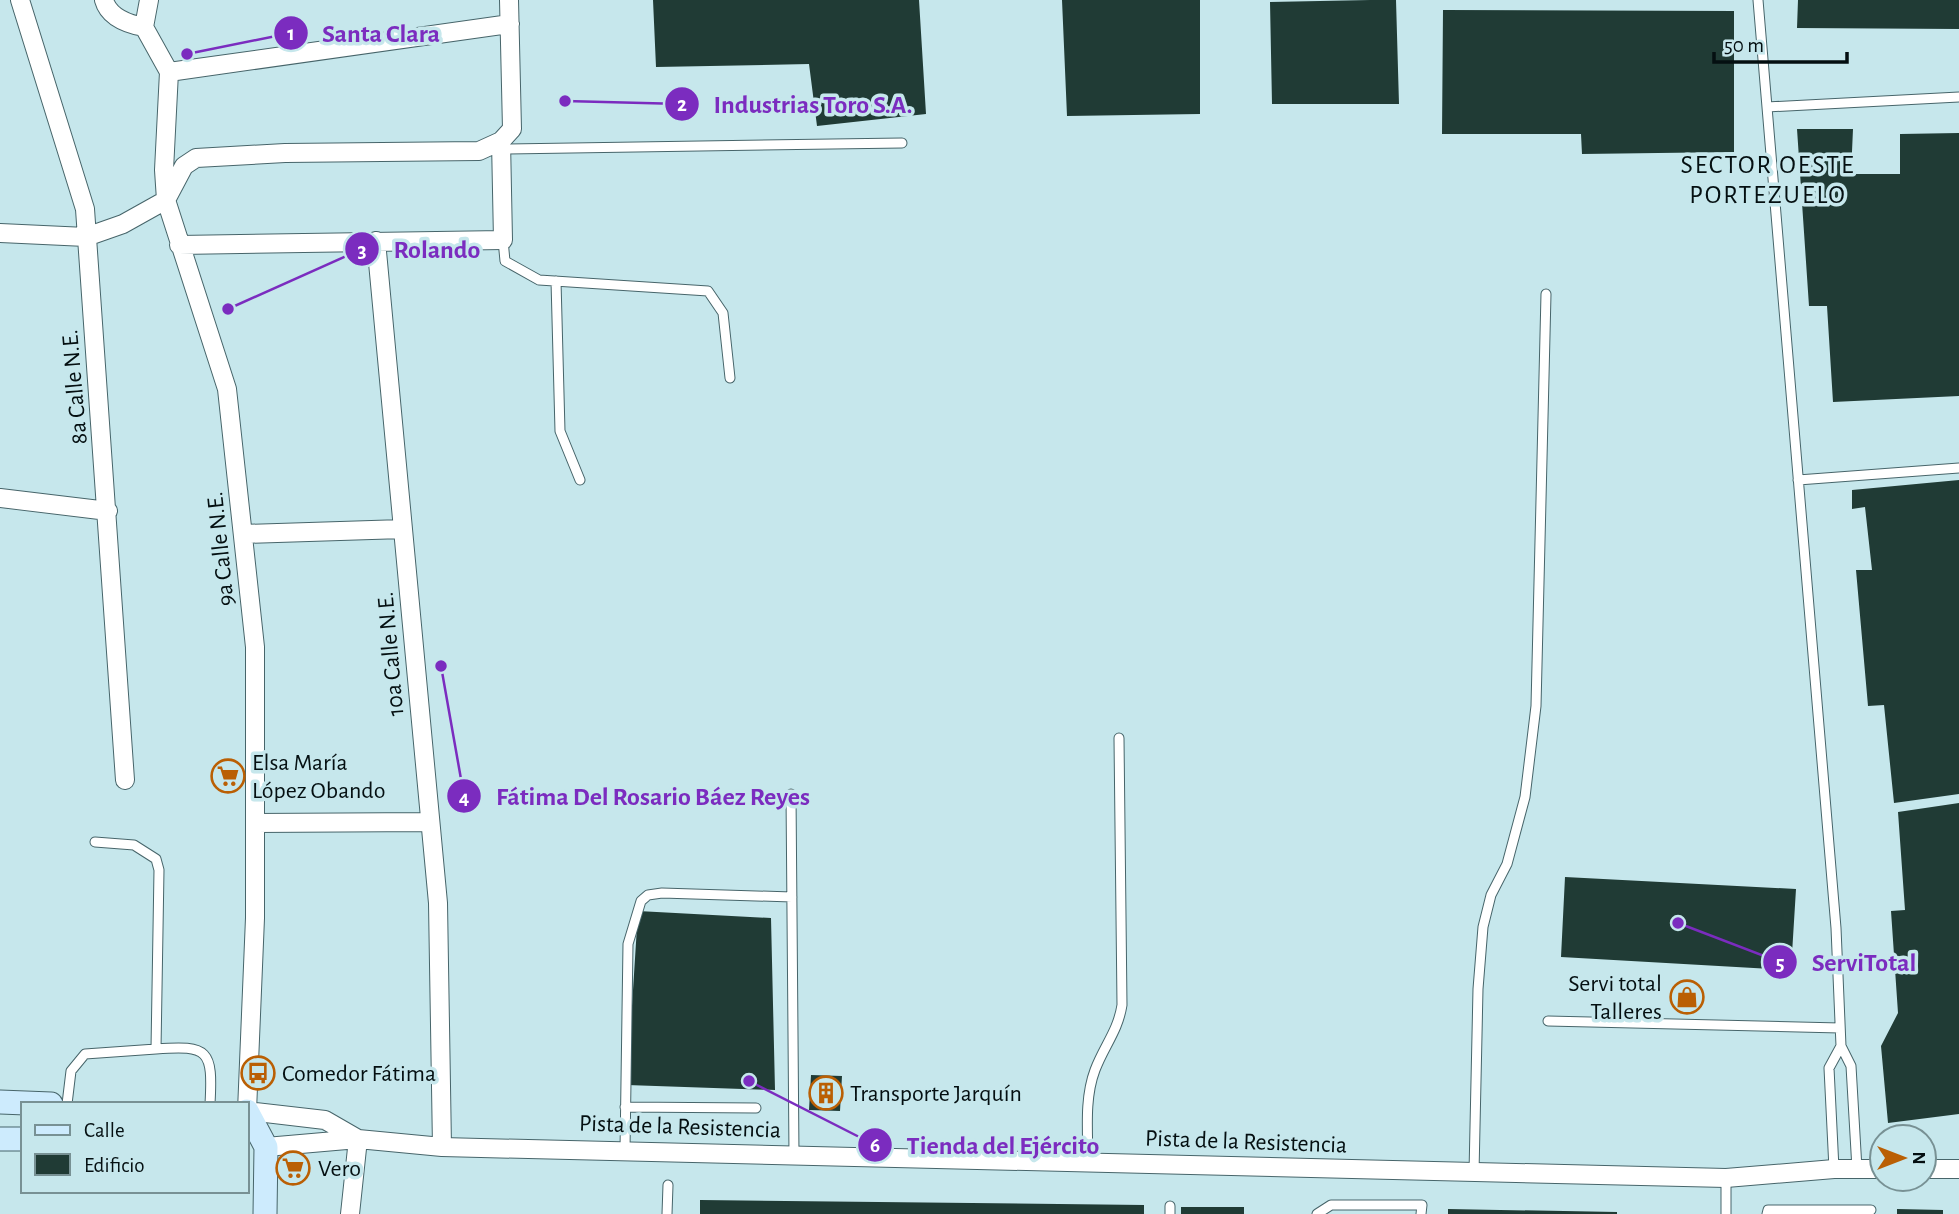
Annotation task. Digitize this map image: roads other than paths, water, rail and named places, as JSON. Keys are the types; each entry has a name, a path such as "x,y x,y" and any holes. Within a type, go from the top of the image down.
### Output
{"street":[{"name":"8a Calle N.E.","path":"20,0 85,209 125,780"},
{"path":"104,0 106,7 125,23 144,26"},
{"path":"149,0 144,26 169,72 510,24"},
{"path":"179,245 503,240 501,145 512,129 509,0"},
{"name":"9a Calle N.E.","path":"169,72 164,170 166,200 227,389 255,647 255,918 247,1102"},
{"path":"0,233 86,237 123,223 166,200 184,166 196,158 285,153 479,151 501,145"},
{"name":"10a Calle N.E.","path":"376,241 438,903 442,1147"},
{"path":"0,498 108,511"},
{"path":"243,534 403,529"},
{"path":"255,823 430,822"},
{"path":"0,1102 21,1103"},
{"name":"Pista de la Resistencia","path":"248,1111 325,1120 358,1139"},
{"path":"248,1115 256,1146 265,1214"},
{"path":"0,1139 21,1139"},
{"path":"350,1214 358,1139"},
{"name":"Pista de la Resistencia","path":"256,1146 358,1139 442,1147 1726,1178 1834,1169 1868,1169"},
{"path":"1938,1169 1959,1169"}],"lane":[{"path":"1758,0 1836,928 1841,1046 1851,1066 1857,1169"},
{"path":"1767,107 1959,97"},
{"path":"501,145 901,143"},
{"path":"503,240 505,261 539,280 708,291 723,313 730,378"},
{"path":"556,281 560,431 580,480"},
{"path":"1474,1173 1478,989 1483,927 1490,895 1507,864 1525,797 1536,706 1546,294"},
{"path":"1798,480 1959,468"},
{"path":"1088,1163 1088,1092 1095,1069 1119,1025 1122,1004 1119,737"},
{"path":"792,794 794,1155"},
{"path":"95,842 134,845 156,859 159,883 156,1049"},
{"path":"625,1150 628,944 641,901 648,895 662,893 792,897"},
{"path":"1548,1021 1840,1028"},
{"path":"1834,1169 1829,1068 1841,1046"},
{"path":"67,1102 71,1071 85,1054 156,1049 199,1049 207,1055 211,1079 210,1102"},
{"path":"625,1107 756,1108"},
{"path":"1726,1178 1726,1214"},
{"path":"667,1214 668,1185"},
{"path":"1317,1214 1331,1205 1422,1205 1421,1214"},
{"path":"1767,1214 1768,1210 1871,1210"}],"place":[{"name":"Santa Clara","path":"187,54"},
{"name":"Industrias Toro S.A.","path":"565,101"},
{"name":"Rolando","path":"228,309"},
{"name":"Fátima Del Rosario Báez Reyes","path":"441,666"},
{"name":"Elsa María López Obando","path":"228,776"},
{"name":"ServiTotal","path":"1678,923"},
{"name":"Servi total Talleres","path":"1687,997"},
{"name":"Comedor Fátima","path":"258,1073"},
{"name":"Tienda del Ejército","path":"749,1081"},
{"name":"Transporte Jarquín","path":"826,1093"},
{"name":"Vero","path":"293,1168"}],"district":[{"name":"SECTOR OESTE PORTEZUELO","path":"1768,179"}]}
